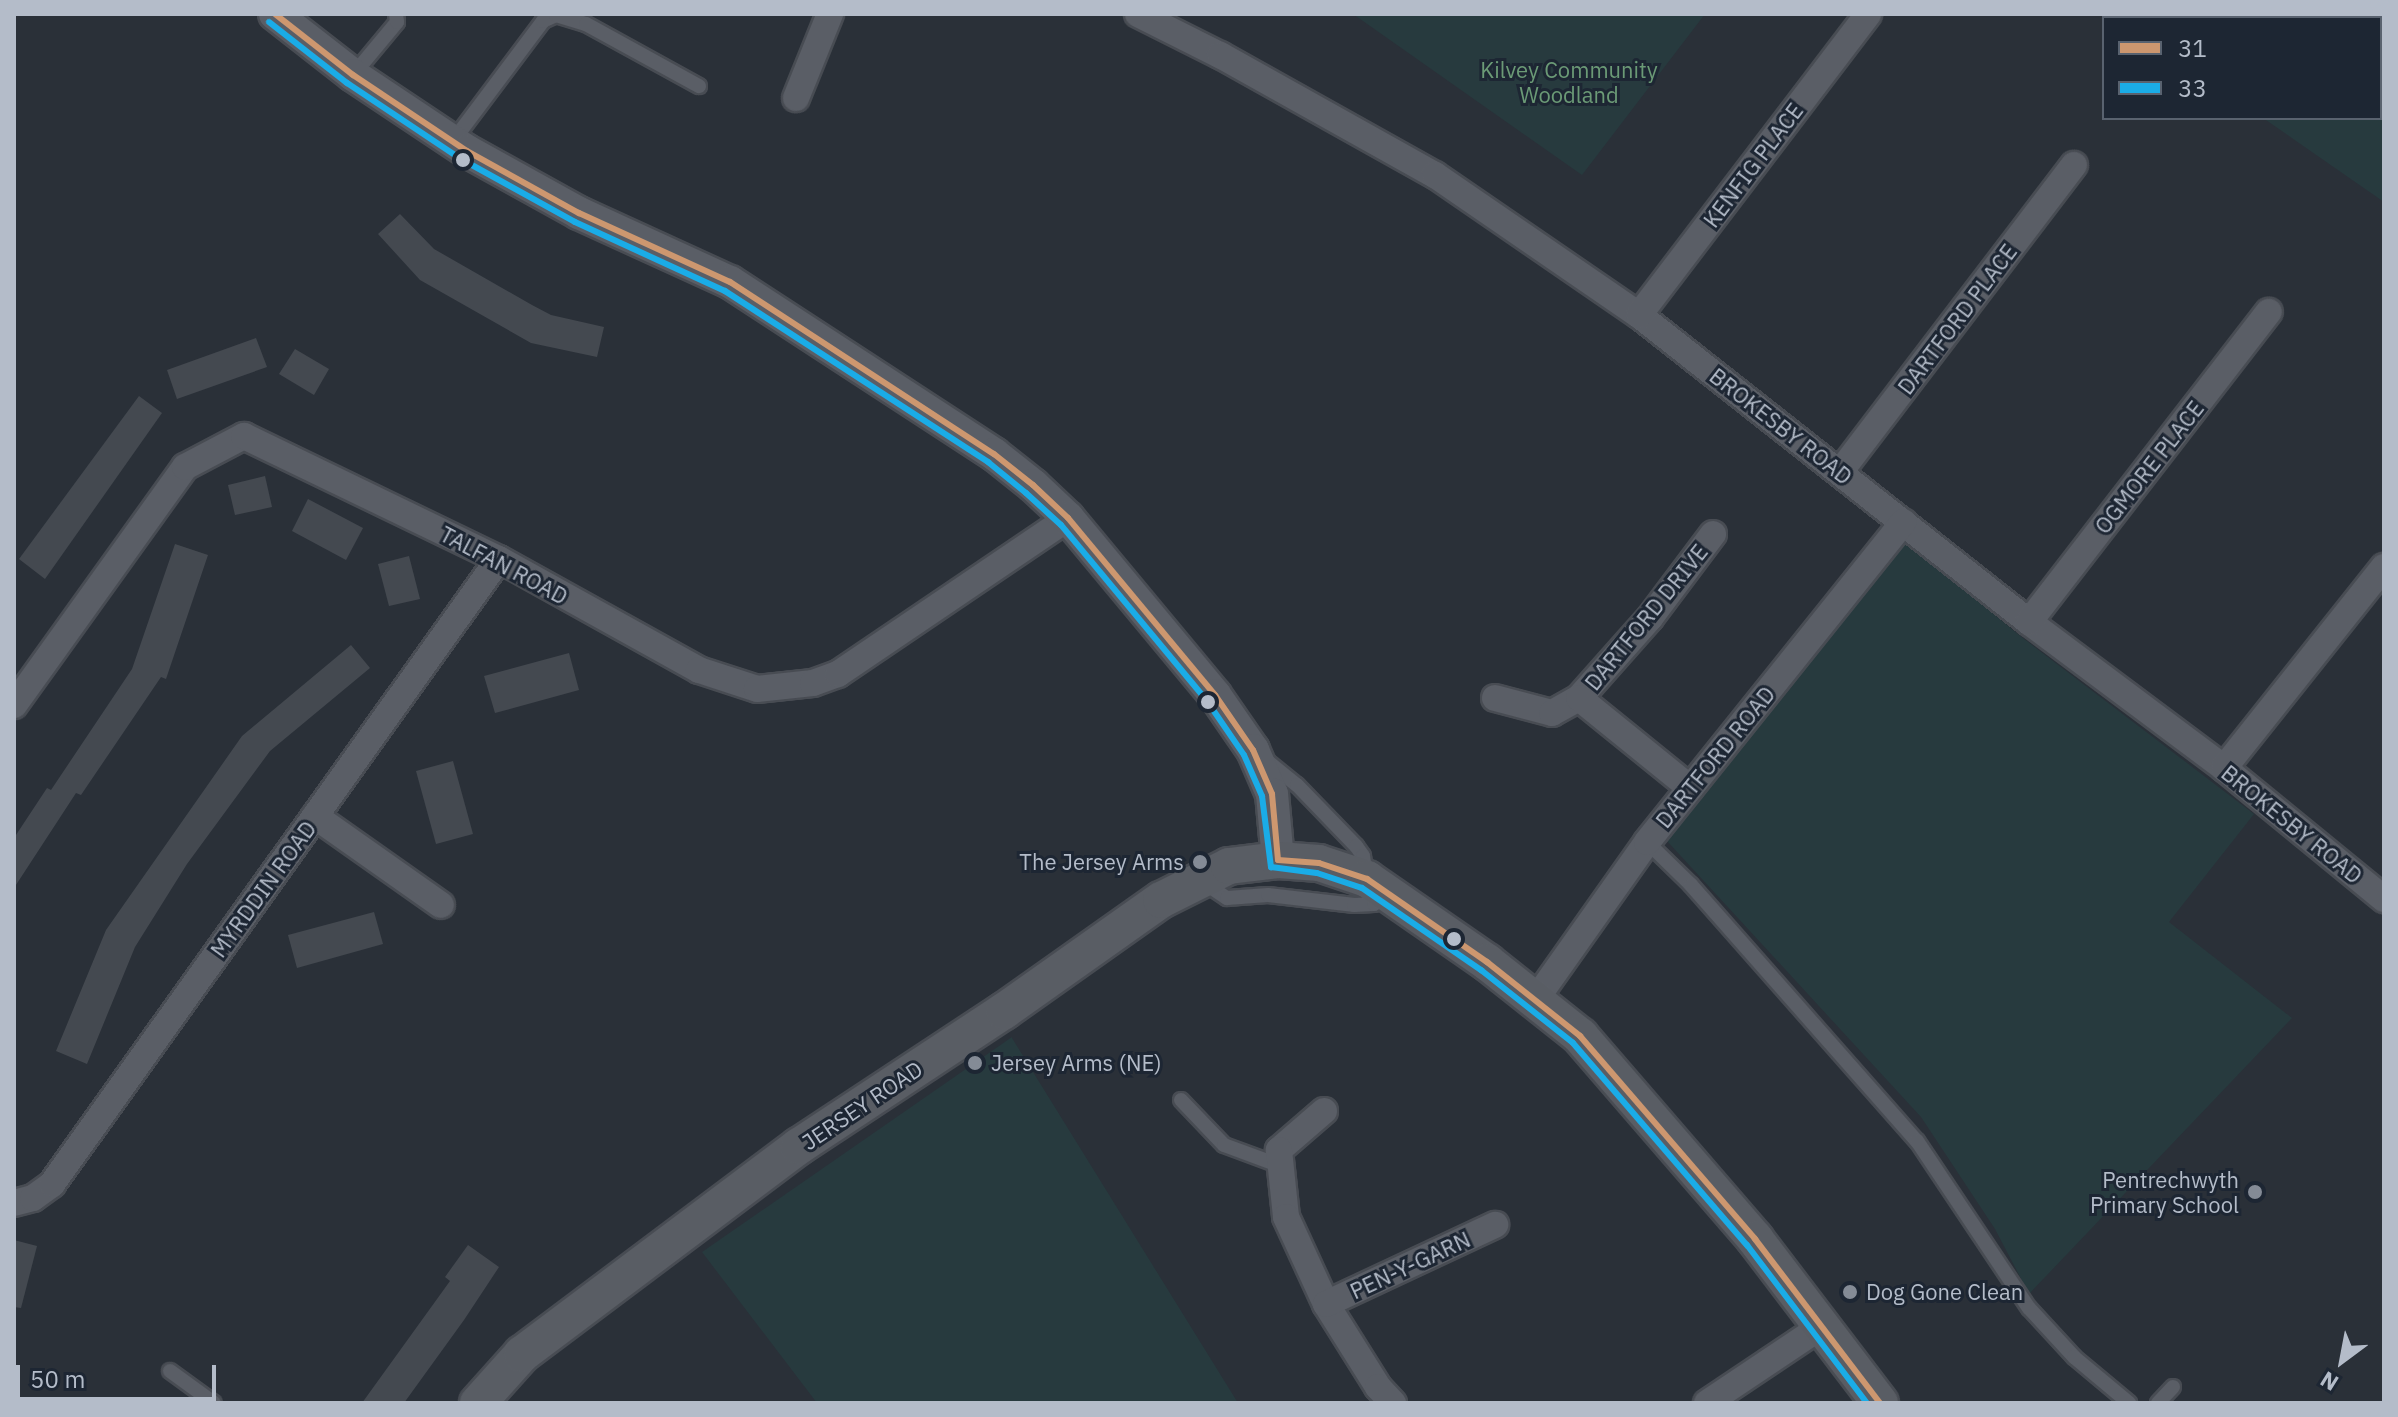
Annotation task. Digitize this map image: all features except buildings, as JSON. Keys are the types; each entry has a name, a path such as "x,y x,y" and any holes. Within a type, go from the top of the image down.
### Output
{"main road":[{"name":"JERSEY ROAD","path":"478,1403 522,1354 799,1146 1199,878 1229,866 1278,860 1319,863 1378,886 1536,999 1580,1036 1755,1239 1880,1403"}],"street":[{"path":"275,14 353,75 452,141 579,213 730,282 994,454 1068,518 1215,695 1253,750 1272,794 1278,860"},
{"path":"796,98 830,14"},
{"name":"BROKESBY ROAD","path":"1138,14 1220,55 1435,175 1639,315 2029,622 2224,768 2384,899"},
{"name":"KENFIG PLACE","path":"1639,315 1868,14"},
{"name":"DARTFORD PLACE","path":"1840,472 2074,165"},
{"name":"OGMORE PLACE","path":"2029,622 2269,312"},
{"name":"TALFAN ROAD","path":"15,701 185,467 244,436 499,559 699,670 757,689 786,687 838,674 871,655 1068,518"},
{"name":"DARTFORD ROAD","path":"1536,999 1647,842 1903,522"},
{"name":"DARTFORD DRIVE","path":"1495,698 1552,713 1579,698 1650,618 1713,534"},
{"name":"MYRDDIN ROAD","path":"14,1203 33,1198 52,1184 499,559"},
{"path":"2224,768 2384,567"},
{"name":"DARTFORD DRIVE","path":"1579,698 1690,788"},
{"path":"315,816 441,905"},
{"path":"1281,1166 1279,1150 1324,1111"},
{"name":"PEN-Y-GARN","path":"1281,1166 1286,1217 1326,1304 1378,1387 1393,1403"},
{"name":"PEN-Y-GARN","path":"1326,1304 1495,1225"},
{"path":"1707,1403 1822,1326"}],"lane":[{"path":"353,75 397,22 396,14"},
{"path":"452,141 538,26 556,15 586,24 699,86"},
{"path":"1199,878 1227,898 1268,895 1368,906 1378,886 1356,846 1297,785 1253,750"},
{"path":"1647,842 1701,896 1917,1141 2029,1308 2074,1357 2129,1403"},
{"path":"1181,1100 1224,1145 1281,1166"},
{"path":"170,1371 214,1403"},
{"path":"2158,1403 2173,1387"}],"green space":[{"name":"Kilvey Community Woodland","path":"1353,14 1705,14 1582,175"},
{"path":"2133,14 2384,14 2384,202 2266,120 2382,120 2382,16"},
{"path":"1904,540 2019,635 2254,814 2169,922 2292,1018 2029,1294 1995,1229 1921,1117 1667,841"},
{"path":"1012,1037 1238,1403 817,1403 702,1252"}],"transit line":[{"name":"31","path":"275,14 353,75 467,151 579,213 730,282 994,454 1033,485 1068,518 1215,695 1253,750 1272,794 1278,860 1319,863 1367,879 1487,962 1580,1036 1755,1239 1880,1403"},
{"name":"33","path":"269,22 347,83 461,159 575,222 725,291 988,462 1026,493 1061,525 1207,701 1244,755 1262,796 1271,867 1317,873 1362,888 1481,970 1573,1043 1747,1245 1867,1403"}],"place":[{"name":"The Jersey Arms","path":"1200,862"},
{"name":"Jersey Arms (NE)","path":"975,1063"},
{"name":"Pentrechwyth Primary School","path":"2255,1192"},
{"name":"Dog Gone Clean","path":"1850,1292"}]}
